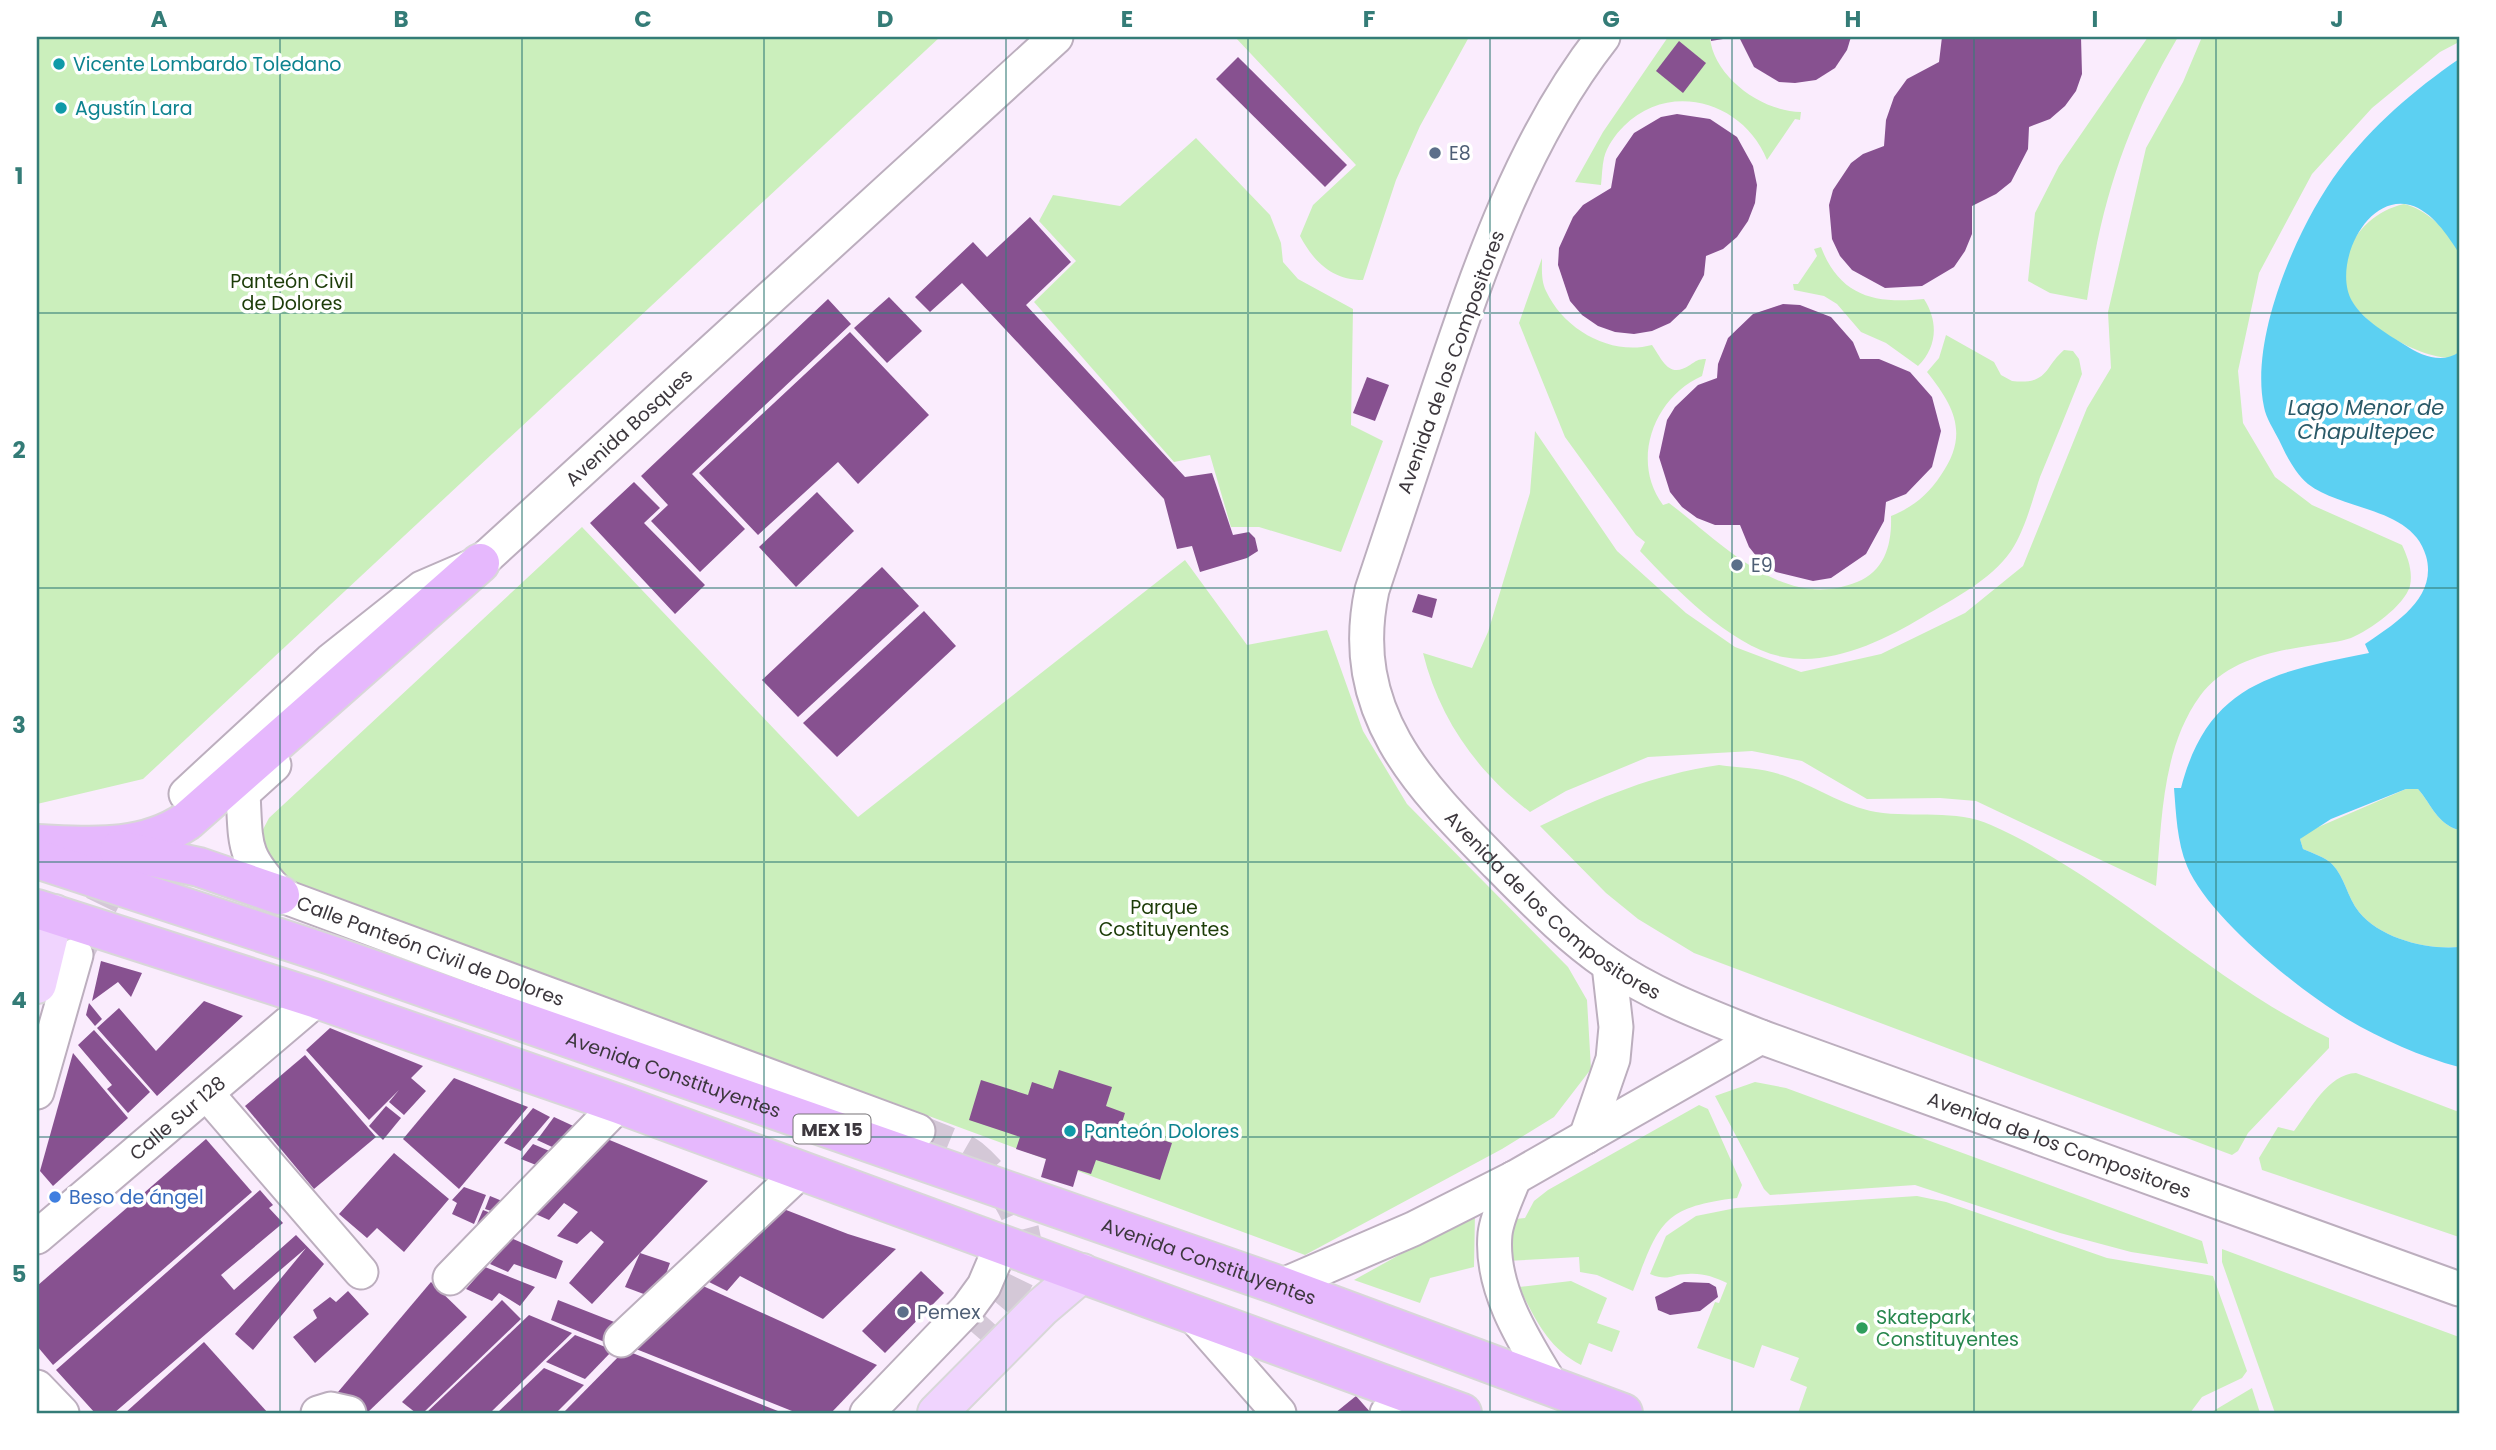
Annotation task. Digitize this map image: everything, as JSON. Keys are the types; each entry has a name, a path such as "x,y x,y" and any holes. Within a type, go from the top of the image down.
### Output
{"highway":[{"path":"107,847 142,842 171,832 187,821 480,563"},
{"path":"238,924 218,902 199,867 197,854 204,831 243,793"},
{"path":"37,844 107,847 199,867 280,895"},
{"name":"Avenida Constituyentes","path":"37,859 238,924 1281,1286 1623,1413"},
{"name":"MEX 15","path":"45,912 317,999 802,1170 1193,1315 1397,1403 1462,1413"}],"main road":[{"path":"37,984 45,912"},
{"path":"937,1413 1051,1298 1082,1273"}],"street":[{"name":"Avenida Bosques","path":"186,794 330,661 422,588 480,563 1056,37"},
{"name":"Avenida de los Compositores","path":"1603,37 1564,91 1525,162 1422,440 1372,590 1366,621 1367,668 1387,732 1402,758 1441,805 1543,911 1609,965 1660,994 1761,1037 2459,1289"},
{"path":"243,793 405,651 447,608 480,563"},
{"name":"Calle Panteón Civil de Dolores","path":"243,793 248,856 280,895 919,1131"},
{"path":"37,1092 76,955"},
{"path":"1586,1137 1613,1059 1616,1027 1609,965"},
{"name":"Calle Sur 128","path":"37,1237 208,1095 317,999"},
{"path":"1281,1286 1413,1229 1514,1178 1761,1037"},
{"path":"208,1095 361,1272"},
{"path":"450,1278 619,1104"},
{"path":"621,1340 802,1170"},
{"path":"1514,1178 1495,1233 1497,1272 1526,1343 1550,1385"},
{"path":"867,1413 968,1308 984,1286 1001,1246"},
{"path":"1193,1315 1279,1413"},
{"path":"900,1413 974,1334"},
{"path":"37,1387 62,1413"}],"green space":[{"name":"Panteón Civil de Dolores","path":"37,37 940,37 143,779 37,804"},
{"path":"1235,37 1469,37 1420,126 1396,180 1363,280 1342,277 1325,268 1311,254 1300,236 1313,205 1356,165"},
{"path":"1668,37 1710,37 1720,66 1742,90 1771,106 1801,112 1800,120 1795,119 1767,160 1756,140 1741,124 1724,112 1704,104 1683,101 1663,104 1642,112 1615,137 1604,158 1601,185 1575,182 1603,132"},
{"path":"2148,37 2178,37 2130,132 2100,229 2087,300 2050,293 2028,281 2035,213 2059,166"},
{"path":"2202,37 2459,37 2459,42 2440,52 2372,108 2312,174 2259,273 2238,371 2243,423 2275,477 2312,505 2402,545 2411,575 2410,586 2407,594 2394,609 2359,634 2252,659 2223,674 2200,696 2187,717 2171,763 2162,812 2156,886 1976,801 1940,798 1867,799 1802,761 1752,751 1648,757 1566,791 1530,812 1511,796 1477,761 1450,721 1439,700 1423,653 1472,668 1488,632 1530,493 1535,431 1617,551 1686,613 1735,647 1801,672 1881,654 1965,613 2023,566 2087,408 2111,368 2108,312 2146,148 2183,82"},
{"path":"1196,138 1270,215 1281,243 1283,262 1298,279 1353,309 1351,425 1383,441 1341,552 1259,527 1231,527 1210,455 1174,462 1034,302 1076,261 1039,221 1053,195 1120,206"},
{"path":"2404,204 2437,222 2451,237 2459,253 2459,352 2451,358 2421,352 2387,334 2359,311 2345,284 2347,256 2359,232 2379,214"},
{"path":"1821,247 1838,277 1862,294 1890,300 1924,299 1932,316 1934,333 1929,350 1918,366 1886,343 1861,332 1837,304 1824,296 1794,290 1793,284 1798,284 1817,256 1814,249"},
{"path":"1542,258 1543,283 1554,305 1564,317 1590,337 1621,347 1652,345 1667,366 1677,370 1697,360 1706,359 1702,376 1671,399 1652,432 1648,469 1653,488 1663,505 1669,503 1733,554 1780,581 1804,588 1830,589 1857,582 1874,571 1888,546 1891,516 1906,509 1925,494 1950,461 1955,447 1955,422 1945,397 1927,372 1939,358 1946,335 1994,362 2001,375 2012,381 2033,380 2044,373 2064,350 2073,351 2079,359 2082,374 2016,543 1993,571 1958,596 1891,635 1838,655 1801,659 1783,657 1763,651 1724,629 1687,598 1640,551 1645,542 1636,535 1565,437 1519,323"},
{"name":"Parque Costituyentes","path":"582,527 858,817 1185,560 1247,645 1327,630 1363,731 1407,804 1568,967 1587,1000 1591,1069 1554,1117 1502,1149 1305,1255 269,872 257,841 269,818"},
{"path":"1719,765 1775,773 1851,805 1876,812 1949,815 1991,825 2079,873 2243,988 2329,1038 2329,1048 2248,1133 2238,1151 2232,1155 1694,953 1638,919 1606,893 1540,826 1627,788"},
{"path":"2406,789 2418,789 2440,819 2459,830 2459,947 2418,944 2379,929 2359,912 2332,864 2303,849 2300,839 2307,832"},
{"path":"2356,1073 2459,1112 2459,1237 2262,1170 2259,1158 2278,1127 2294,1131 2328,1086 2346,1075"},
{"path":"1755,1082 1786,1088 2202,1241 2208,1264 2131,1252 2060,1233 1915,1185 1770,1195 1764,1189 1715,1096"},
{"path":"1699,1105 1708,1109 1742,1185 1737,1198 1692,1207 1666,1223 1649,1250 1633,1291 1597,1275 1580,1272 1579,1257 1506,1261 1506,1220 1525,1218 1534,1201 1548,1190"},
{"path":"1917,1196 1946,1202 2107,1258 2213,1276 2247,1371 2242,1378 2202,1397 2190,1413 1798,1413 1807,1387 1790,1380 1799,1358 1762,1345 1754,1368 1697,1348 1715,1302 1719,1303 1727,1283 1699,1274 1666,1278 1650,1274 1666,1236 1696,1216 1736,1208"},
{"path":"1475,1213 1474,1267 1430,1278 1420,1303 1354,1280"},
{"path":"2222,1249 2459,1337 2459,1413 2275,1413 2222,1262"},
{"path":"1571,1281 1607,1298 1597,1323 1620,1331 1612,1352 1589,1343 1581,1365 1551,1341 1519,1287"},
{"path":"2252,1388 2260,1413 2210,1413"}],"water":[{"name":"Lago Menor de Chapultepec","path":"2459,59 2459,253 2439,225 2425,213 2410,205 2394,204 2380,210 2367,221 2357,235 2346,270 2352,301 2376,326 2425,355 2446,358 2459,352 2459,830 2440,819 2418,789 2406,789 2331,819 2300,839 2303,849 2332,864 2359,912 2379,929 2418,944 2459,947 2459,1067 2402,1047 2347,1019 2281,972 2234,929 2198,886 2187,866 2179,837 2174,788 2181,788 2193,753 2209,725 2228,704 2250,688 2275,676 2369,653 2365,644 2411,608 2426,585 2426,556 2418,540 2407,528 2392,519 2323,493 2299,475 2266,415 2261,379 2270,316 2280,283 2323,193 2352,154 2380,123 2426,83"}],"building":[{"path":"1711,37 1729,37 1729,38 1711,41"},
{"path":"1739,37 1851,37 1847,50 1835,68 1816,80 1795,83 1779,82 1754,67"},
{"path":"1942,37 2081,37 2082,74 2076,91 2065,106 2050,119 2029,127 2028,149 2011,182 1996,194 1972,206 1972,234 1954,267 1922,286 1885,288 1852,270 1840,256 1832,239 1829,205 1833,190 1851,163 1863,154 1884,146 1886,120 1894,97 1907,79 1939,62"},
{"path":"1679,41 1706,63 1683,93 1656,71"},
{"path":"1238,57 1347,165 1325,187 1216,79"},
{"path":"1677,114 1710,119 1737,137 1753,166 1757,185 1755,203 1748,221 1737,237 1723,249 1706,256 1704,275 1686,308 1670,323 1652,331 1634,334 1615,332 1598,326 1582,315 1570,301 1558,265 1559,248 1573,217 1583,205 1611,188 1616,159 1634,133 1661,117"},
{"path":"1030,217 1071,262 1026,305 1185,477 1212,473 1233,535 1249,532 1255,538 1258,551 1247,558 1200,572 1192,546 1177,549 1164,499 962,283 930,312 915,297 973,242 987,257"},
{"path":"889,297 922,331 887,363 854,328"},
{"path":"828,299 851,324 692,474 745,529 700,572 651,521 668,505 641,476"},
{"path":"1783,304 1800,305 1831,317 1853,342 1860,359 1879,359 1910,372 1932,397 1941,431 1932,467 1906,494 1886,502 1884,521 1866,554 1831,578 1813,581 1776,572 1761,562 1749,547 1740,525 1715,525 1697,518 1682,507 1670,492 1659,457 1667,420 1675,407 1698,385 1717,378 1718,364 1728,338 1753,314"},
{"path":"850,332 929,415 858,484 838,462 758,535 699,473"},
{"path":"1367,377 1389,385 1375,421 1353,413"},
{"path":"634,482 660,508 644,523 705,585 675,614 590,523"},
{"path":"817,492 854,531 796,587 759,547"},
{"path":"882,567 919,606 798,717 762,680"},
{"path":"1418,594 1437,599 1432,618 1412,612"},
{"path":"924,611 956,646 837,757 803,723"},
{"path":"101,961 142,973 131,997 118,982 92,1001"},
{"path":"204,1001 243,1016 157,1096 97,1028 119,1008 156,1051"},
{"path":"89,1003 102,1019 95,1026 86,1015"},
{"path":"330,1028 423,1066 411,1078 426,1091 404,1115 389,1102 399,1090 369,1120 306,1050"},
{"path":"94,1030 150,1092 128,1113 107,1089 112,1085 78,1045"},
{"path":"73,1053 128,1118 53,1186 40,1171"},
{"path":"305,1055 376,1137 314,1189 245,1106"},
{"name":"Panteón Dolores","path":"1059,1070 1112,1087 1106,1106 1125,1113 1121,1126 1172,1143 1160,1180 1096,1160 1091,1174 1078,1170 1073,1187 1041,1177 1046,1159 1016,1149 1020,1137 969,1120 981,1080 1028,1095 1032,1082 1053,1089"},
{"path":"454,1078 528,1107 459,1189 403,1139"},
{"path":"386,1106 401,1118 383,1140 369,1126"},
{"path":"533,1108 550,1117 521,1151 504,1143"},
{"path":"554,1117 582,1130 563,1152 537,1140"},
{"path":"600,1136 708,1181 592,1304 569,1283 604,1242 591,1231 577,1244 557,1236 578,1212 564,1203 549,1220 531,1212"},
{"path":"206,1139 252,1192 53,1365 37,1346 37,1286"},
{"path":"533,1144 559,1155 546,1169 521,1159"},
{"path":"394,1153 449,1199 404,1252 377,1228 367,1238 339,1214"},
{"path":"464,1187 486,1195 474,1224 452,1214 457,1203 452,1200"},
{"path":"260,1190 273,1205 269,1208 283,1223 221,1275 234,1290 296,1235 324,1264 253,1350 235,1334 306,1248 114,1413 95,1413 56,1370"},
{"path":"490,1196 512,1205 503,1215 485,1209"},
{"path":"781,1208 896,1249 823,1319 740,1276 727,1291 707,1281"},
{"path":"483,1210 501,1217 490,1229 477,1224"},
{"path":"511,1238 563,1261 556,1279 514,1264 508,1272 490,1264"},
{"path":"640,1253 670,1263 657,1299 625,1287"},
{"path":"485,1267 535,1287 520,1306 499,1293 492,1301 466,1289"},
{"name":"Pemex","path":"921,1271 944,1293 885,1353 862,1331"},
{"path":"431,1282 467,1317 367,1413 338,1392"},
{"path":"1684,1282 1709,1283 1716,1287 1718,1297 1700,1311 1670,1315 1658,1310 1655,1297"},
{"path":"703,1286 877,1365 831,1413 797,1413 636,1349"},
{"path":"348,1291 369,1314 315,1363 293,1337 317,1318 313,1310 330,1297 336,1302"},
{"path":"502,1300 521,1319 423,1413 416,1413 402,1402"},
{"path":"558,1300 627,1327 612,1345 551,1320"},
{"path":"529,1315 572,1333 490,1413 426,1413"},
{"path":"575,1335 613,1350 585,1379 546,1362"},
{"path":"204,1342 268,1413 125,1413"},
{"path":"625,1350 783,1413 563,1413"},
{"path":"544,1368 584,1385 556,1413 497,1413"},
{"path":"1356,1396 1371,1413 1335,1413"}],"tunnel":[{"path":"79,950 104,899 129,864"},
{"path":"918,1131 960,1149 983,1166 1012,1204 1024,1234 1025,1249 1020,1274 1003,1301 974,1334"}],"place":[{"name":"Vicente Lombardo Toledano","path":"59,64"},
{"name":"Agustín Lara","path":"61,108"},
{"name":"E8","path":"1435,153"},
{"name":"E9","path":"1737,565"},
{"name":"Panteón Dolores","path":"1070,1131"},
{"name":"Beso de ángel","path":"55,1197"},
{"name":"Pemex","path":"903,1312"},
{"name":"Skatepark Constituyentes","path":"1862,1328"}]}
